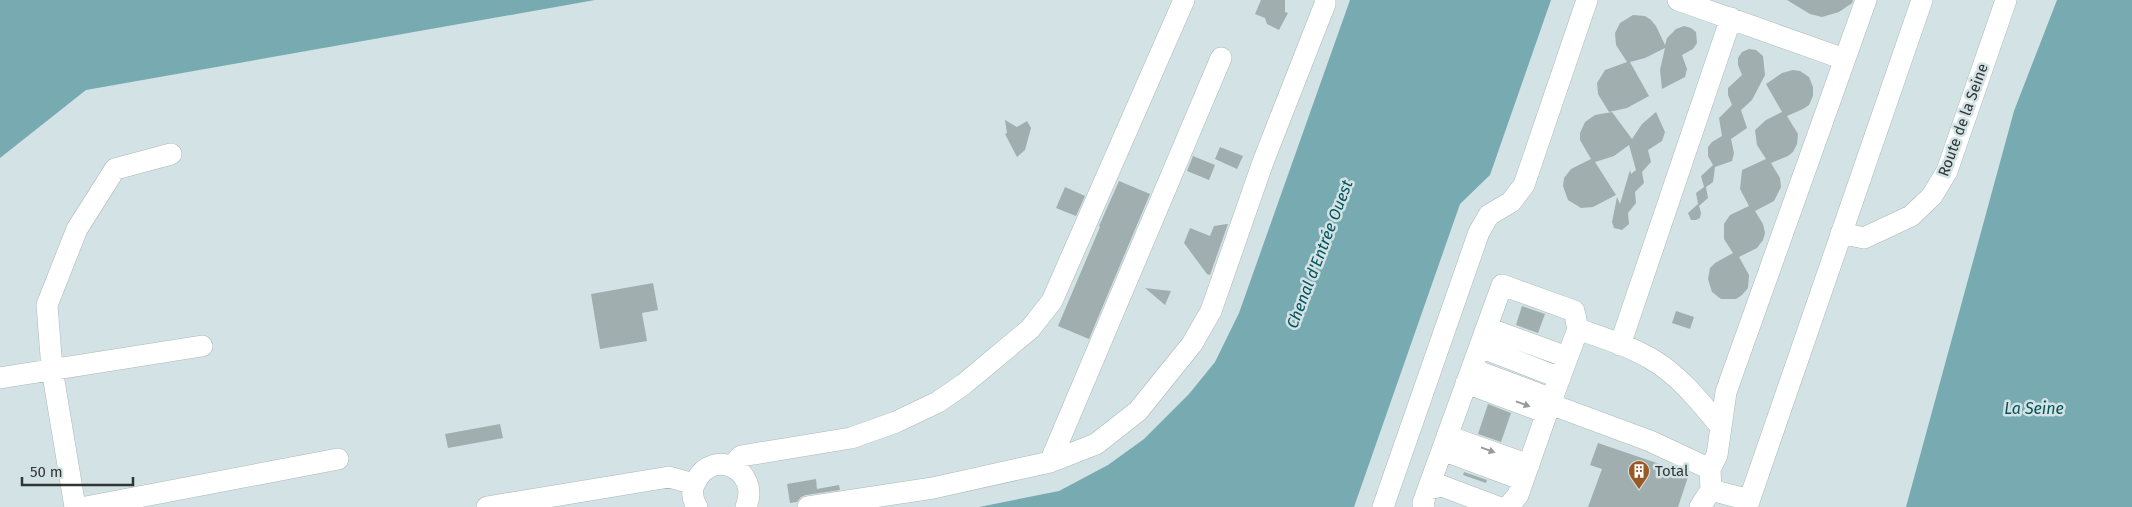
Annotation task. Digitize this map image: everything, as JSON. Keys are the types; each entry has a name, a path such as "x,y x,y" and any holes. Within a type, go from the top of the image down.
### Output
{"street":[{"path":"732,466 741,456 851,438 896,422 938,402 978,373 1030,329 1052,301 1184,0"},
{"path":"808,507 933,488 1050,462 1096,444 1138,411 1192,344 1211,312 1263,162 1325,0"},
{"path":"1383,507 1479,232 1489,215 1511,202 1524,185 1587,0"},
{"path":"1678,0 1844,59"},
{"path":"1707,489 1717,455 1726,392 1866,0"},
{"path":"1469,376 1650,441 1707,489 1748,503 1922,0"},
{"name":"Route de la Seine","path":"1841,233 1864,238 1911,216 1932,196 1947,171 2006,0"},
{"path":"1620,345 1731,18"},
{"path":"1050,462 1221,58"},
{"path":"75,507 52,369 47,305 77,229 115,169 171,154"},
{"path":"1426,498 1502,285 1574,311 1572,343 1518,495 1508,507"},
{"path":"1486,329 1572,343 1620,345 1652,359 1664,367 1686,387 1721,427"},
{"path":"1486,329 1560,378"},
{"path":"0,378 202,346"},
{"path":"1445,443 1526,472"},
{"path":"86,507 338,459"},
{"path":"697,507 692,493 694,484 705,469 723,464 732,466 746,479 750,488 746,507"},
{"path":"487,507 669,477 694,484"},
{"path":"1426,498 1442,486 1498,507"}],"water":[{"path":"0,0 595,0 86,90 0,158"},
{"name":"Chenal d'Entrée Ouest","path":"1350,0 1551,0 1490,175 1460,204 1354,507 979,507 1059,491 1108,465 1144,439 1189,394 1215,362 1239,313"},
{"name":"La Seine","path":"2057,0 2132,0 2132,507 1906,507 2014,111"}],"building":[{"path":"1261,0 1285,0 1285,12 1288,13 1279,30 1267,24 1265,18 1255,14"},
{"path":"1787,0 1853,0 1852,3 1839,12 1822,17 1810,14"},
{"path":"1633,15 1645,16 1651,20 1665,45 1667,38 1676,29 1684,26 1696,32 1697,43 1693,49 1682,55 1687,69 1685,77 1662,89 1660,70 1665,48 1645,58 1630,62 1649,96 1627,108 1609,112 1598,94 1597,83 1605,70 1627,62 1616,45 1615,33 1620,23"},
{"path":"1749,49 1756,50 1763,56 1765,75 1752,100 1741,110 1747,128 1731,139 1734,153 1732,161 1715,167 1713,182 1706,187 1708,198 1699,206 1700,218 1691,220 1688,213 1698,204 1696,193 1704,187 1701,176 1713,165 1708,156 1708,147 1722,136 1719,118 1732,105 1728,95 1728,88 1742,75 1738,65 1738,58 1742,52"},
{"path":"1793,70 1800,71 1809,77 1813,87 1813,96 1809,105 1787,116 1798,134 1797,144 1793,152 1788,156 1771,163 1780,178 1781,187 1774,201 1755,211 1763,224 1765,233 1763,240 1757,248 1739,257 1749,275 1748,288 1736,299 1721,299 1712,292 1708,279 1710,268 1733,253 1724,239 1724,224 1730,215 1749,206 1740,189 1742,170 1766,159 1757,145 1755,130 1766,120 1782,112 1766,84 1782,73"},
{"path":"1612,112 1632,139 1642,124 1656,112 1665,132 1662,141 1648,150 1651,162 1642,172 1644,183 1635,192 1636,203 1628,213 1629,224 1622,230 1614,228 1612,222 1617,197 1620,204 1630,170 1631,174 1636,170 1629,145 1614,156 1595,162 1616,195 1593,207 1581,208 1568,200 1563,186 1564,178 1571,169 1591,159 1580,140 1580,133 1585,122 1595,115"},
{"path":"1005,120 1017,127 1027,121 1031,128 1025,150 1017,157 1005,134 1007,133"},
{"path":"1220,147 1243,156 1237,169 1215,159"},
{"path":"1193,156 1215,165 1209,180 1187,171"},
{"path":"1119,181 1150,194 1089,339 1058,326"},
{"path":"1065,187 1085,196 1076,216 1056,208"},
{"path":"1228,224 1210,275 1207,274 1184,243 1190,228 1210,236 1214,226"},
{"path":"653,283 658,310 642,313 647,341 600,349 591,294"},
{"path":"1145,288 1171,291 1165,305"},
{"path":"1522,306 1545,314 1538,333 1516,325"},
{"path":"1676,311 1694,317 1690,329 1672,323"},
{"path":"1488,404 1511,413 1501,442 1478,434"},
{"path":"500,424 503,438 448,448 445,434"},
{"name":"Total","path":"1598,443 1689,474 1678,507 1588,507 1602,469 1590,465"},
{"path":"1464,472 1487,480 1486,483 1463,475"},
{"path":"816,479 817,489 839,485 840,490 806,495 797,502 790,503 787,484"}],"place":[{"name":"Total","path":"1639,490"}]}
